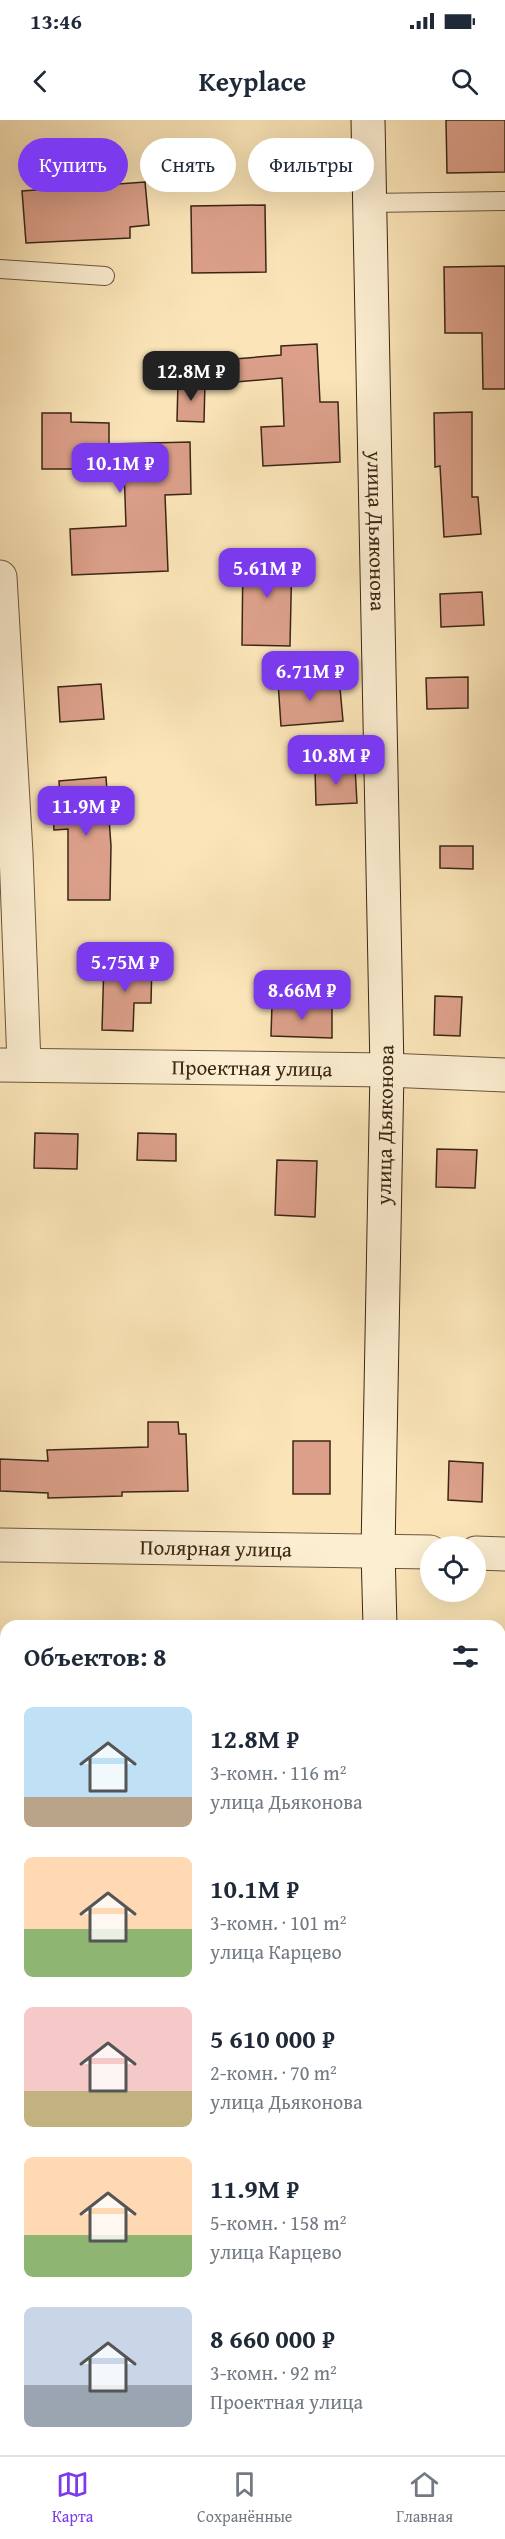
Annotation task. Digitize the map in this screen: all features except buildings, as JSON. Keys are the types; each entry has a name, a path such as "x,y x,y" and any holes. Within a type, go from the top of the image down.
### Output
{"main road":[{"name":"улица Дьяконова","path":"368,120 387,1070 378,1551 380,1620"},
{"path":"0,577 12,1064"},
{"name":"Проектная улица","path":"12,1064 387,1070 505,1075"},
{"name":"Полярная улица","path":"0,1545 420,1552"},
{"path":"486,1553 505,1554"}],"lane":[{"path":"369,203 505,201"},
{"path":"0,269 105,276"}]}
